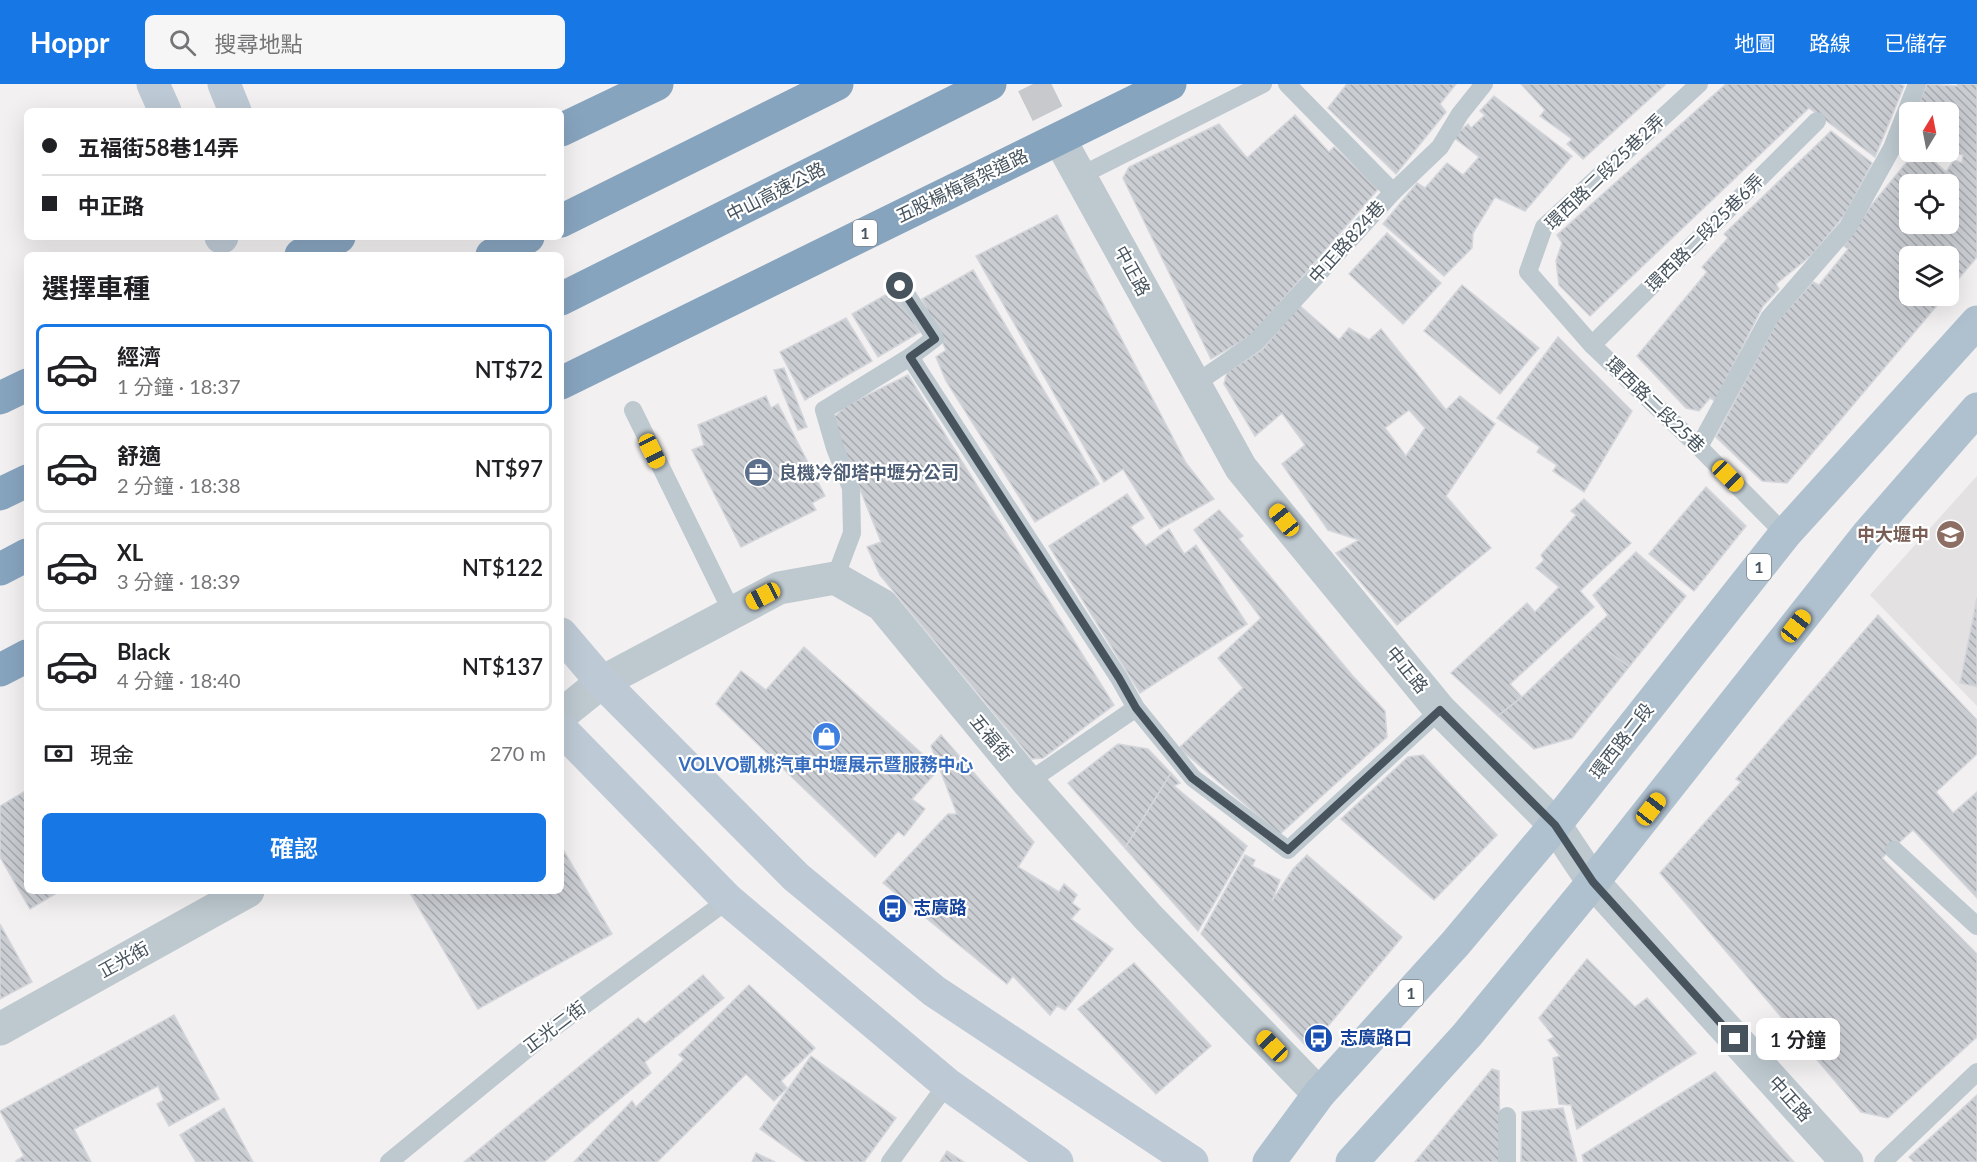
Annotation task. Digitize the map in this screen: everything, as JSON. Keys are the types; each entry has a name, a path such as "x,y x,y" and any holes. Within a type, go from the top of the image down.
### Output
{"highway":[{"path":"564,129 657,84"},
{"path":"564,220 837,84"},
{"name":"五股楊梅高架道路","path":"564,382 1170,84"},
{"name":"中山高速公路","path":"564,297 976,91"},
{"path":"307,252 333,240"},
{"path":"498,252 522,240"},
{"path":"0,398 24,386"},
{"path":"0,494 24,482"},
{"path":"0,569 24,557"},
{"path":"0,670 24,658"}],"main road":[{"path":"153,84 164,108"},
{"path":"224,84 234,108"},
{"name":"環西路二段","path":"1269,1162 1319,1094 1454,945 1555,825 1785,534 1977,322"},
{"path":"1352,1162 1467,1035 1593,882 1868,534 1977,409"},
{"path":"564,638 602,682 796,877 934,991 1192,1162"},
{"path":"564,732 728,900 947,1084 1057,1162"}],"street":[{"name":"中正路","path":"1072,162 1241,468 1440,710 1555,825 1593,882 1847,1162"},
{"path":"564,713 602,682 779,588 835,578"},
{"name":"五福街","path":"835,578 882,605 1028,782 1147,916 1319,1094"},
{"name":"正光街","path":"0,1029 243,894"}],"lane":[{"path":"1072,162 1263,84"},
{"path":"1287,84 1394,192"},
{"name":"中正路824巷","path":"1195,384 1256,342 1394,192 1440,147 1460,114 1484,84"},
{"name":"環西路二段25巷2弄","path":"1528,272 1544,227 1699,84"},
{"path":"1699,447 1769,318 1848,227 1892,148 1917,84"},
{"name":"環西路二段25巷6弄","path":"1592,345 1817,121"},
{"name":"環西路二段25巷","path":"1528,272 1592,345 1699,447 1785,534"},
{"path":"835,578 852,533 851,488 824,410 935,339 900,286"},
{"path":"910,357 1119,678 1136,708 1192,778 1288,850 1440,710"},
{"path":"633,410 732,612"},
{"path":"1028,782 1136,708"},
{"path":"1894,850 1977,926"},
{"name":"正光二街","path":"389,1162 549,1031 728,900"},
{"path":"1883,1162 1977,1072"},
{"path":"890,1162 947,1084"},
{"path":"1507,1116 1507,1162"}],"shaded area":[{"name":"中大壢中","path":"1977,476 1977,706 1870,595"}],"building":[{"path":"1347,84 1456,84 1440,104 1446,112 1396,174 1328,108"},
{"path":"1521,84 1665,85 1583,159 1567,144 1572,139 1540,116 1545,110"},
{"path":"1726,84 1899,84 1904,86 1875,157 1809,108 1590,316 1559,285 1556,261 1562,243 1557,235"},
{"path":"1927,84 1957,86 1958,84 1977,84 1977,257 1959,278 1959,246 1899,246 1899,306 1937,306 1787,483 1762,481 1716,437 1777,321 1813,282 1819,285 1848,249 1844,246 1870,207 1907,162 1935,162 1946,172 1953,162 1962,163 1963,155 1959,154 1959,102 1919,102"},
{"path":"1494,96 1572,156 1525,211 1495,197 1473,233 1472,248 1444,276 1383,224 1417,183 1425,188 1447,163 1463,175 1479,157 1453,137 1468,124 1471,128 1485,115 1480,111"},
{"path":"1295,115 1329,152 1334,147 1379,188 1252,335 1211,359 1123,178 1129,167 1219,124 1247,158"},
{"path":"1831,131 1872,163 1846,213 1813,254 1776,284 1779,289 1763,306 1715,401 1710,398 1699,411 1686,408 1637,356 1707,272 1702,267 1728,238 1724,234"},
{"path":"1057,215 1186,463 1214,499 1160,529 1123,469 1104,482 976,256"},
{"path":"1387,233 1441,283 1403,324 1349,274"},
{"path":"973,270 1099,484 1035,522 946,381 936,357 946,350 922,299"},
{"path":"1462,285 1539,348 1500,394 1424,331"},
{"path":"894,290 920,332 878,357 852,314"},
{"path":"1299,305 1339,340 1349,328 1369,340 1381,329 1446,410 1460,396 1495,424 1446,496 1491,548 1397,625 1336,553 1359,540 1328,530 1282,464 1305,445 1282,413 1255,436 1224,384 1227,372 1262,350","holes":["1409,410 1425,428 1406,456 1385,428"]},
{"path":"846,318 872,361 805,400 780,352"},
{"path":"1558,337 1632,411 1584,492 1553,471 1557,465 1537,452 1540,447 1497,418"},
{"path":"784,368 807,427 798,430 774,370"},
{"path":"908,375 1114,705 1043,758 1032,759 880,575 867,547 881,542 832,419 847,405"},
{"name":"良機冷卻塔中壢分公司","path":"766,396 771,408 778,404 825,496 812,503 816,510 741,547 692,450 704,445 698,425"},
{"path":"1706,487 1746,526 1694,591 1649,554"},
{"path":"1127,494 1144,518 1130,527 1146,546 1169,529 1184,554 1196,545 1247,624 1140,693 1049,546"},
{"path":"1584,499 1631,543 1580,591 1594,607 1510,684 1522,697 1498,716 1451,673 1527,603 1535,612 1559,587 1536,568 1544,560 1541,555 1576,515 1571,511"},
{"path":"1219,510 1243,536 1239,539 1352,675 1385,711 1387,737 1280,834 1179,748 1243,688 1218,658 1261,618 1194,530"},
{"path":"1636,552 1686,596 1629,667 1587,635 1608,615 1593,595"},
{"path":"1977,598 1977,687 1960,683"},
{"path":"1878,615 1977,720 1977,754 1936,792 1953,813 1977,792 1977,898 1913,830 1882,858 1977,954 1977,1037 1888,1118 1861,1112 1660,873 1741,782 1736,779"},
{"path":"1587,635 1629,667 1572,738 1534,749 1498,716 1522,697"},
{"name":"VOLVO凱桃汽車中壢展示暨服務中心","path":"804,647 939,769 912,799 925,809 904,836 898,831 875,857 716,704 741,671 766,690"},
{"path":"941,735 1034,842 1018,867 1059,892 1064,884 1077,895 1072,903 1080,909 1071,919 1113,949 1065,1010 1057,1006 1050,1015 1013,976 1007,984 883,883 948,814 957,814 931,746"},
{"path":"1118,744 1148,749 1171,773 1125,848 1068,783"},
{"path":"1423,755 1497,835 1434,900 1341,819 1408,757"},
{"path":"1171,773 1180,783 1174,786 1247,846 1198,931 1125,848"},
{"path":"24,792 24,894 55,894 30,909 0,857 0,806"},
{"path":"564,851 612,934 478,1009 411,894 564,894"},
{"path":"1245,855 1255,860 1252,866 1280,880 1272,901 1293,869 1307,855 1402,937 1309,1049 1201,934"},
{"path":"0,924 32,982 0,999"},
{"path":"1587,959 1635,1007 1647,998 1696,1053 1577,1129 1571,1105 1559,1104 1553,1058 1560,1056 1548,1040 1554,1037 1539,1018"},
{"path":"1134,963 1211,1046 1156,1094 1078,1009"},
{"path":"703,975 724,998 645,1062 651,1073 544,1162 464,1162 638,1018 645,1024"},
{"path":"749,985 815,1048 781,1081 787,1088 774,1101 746,1074 657,1162 574,1162 632,1101 636,1107 684,1059 679,1055"},
{"path":"174,1015 219,1099 169,1126 157,1104 164,1100 158,1086 74,1129 91,1162 16,1161 24,1156 0,1111"},
{"path":"811,1056 896,1118 864,1162 806,1162 760,1129"},
{"path":"1492,1069 1499,1071 1500,1162 1415,1162"},
{"path":"1715,1072 1794,1162 1584,1162 1582,1155"},
{"path":"1977,1095 1977,1162 1914,1162 1909,1157"},
{"path":"224,1108 253,1162 196,1162 180,1135"},
{"path":"1563,1108 1577,1162 1521,1162 1522,1112"},
{"path":"947,1151 964,1162 940,1162"},
{"path":"756,1153 775,1162 752,1162"}],"tunnel":[{"path":"1033,84 1065,149"}],"place":[{"name":"良機冷卻塔中壢分公司","path":"758,473"},
{"name":"中大壢中","path":"1950,535"},
{"name":"VOLVO凱桃汽車中壢展示暨服務中心","path":"826,736"},
{"name":"志廣路","path":"892,908"},
{"name":"志廣路口","path":"1319,1038"}],"route":[{"path":"900,286 935,339 910,357 1119,678 1136,708 1192,778 1288,850 1440,710 1555,825 1593,882 1735,1039"}]}
